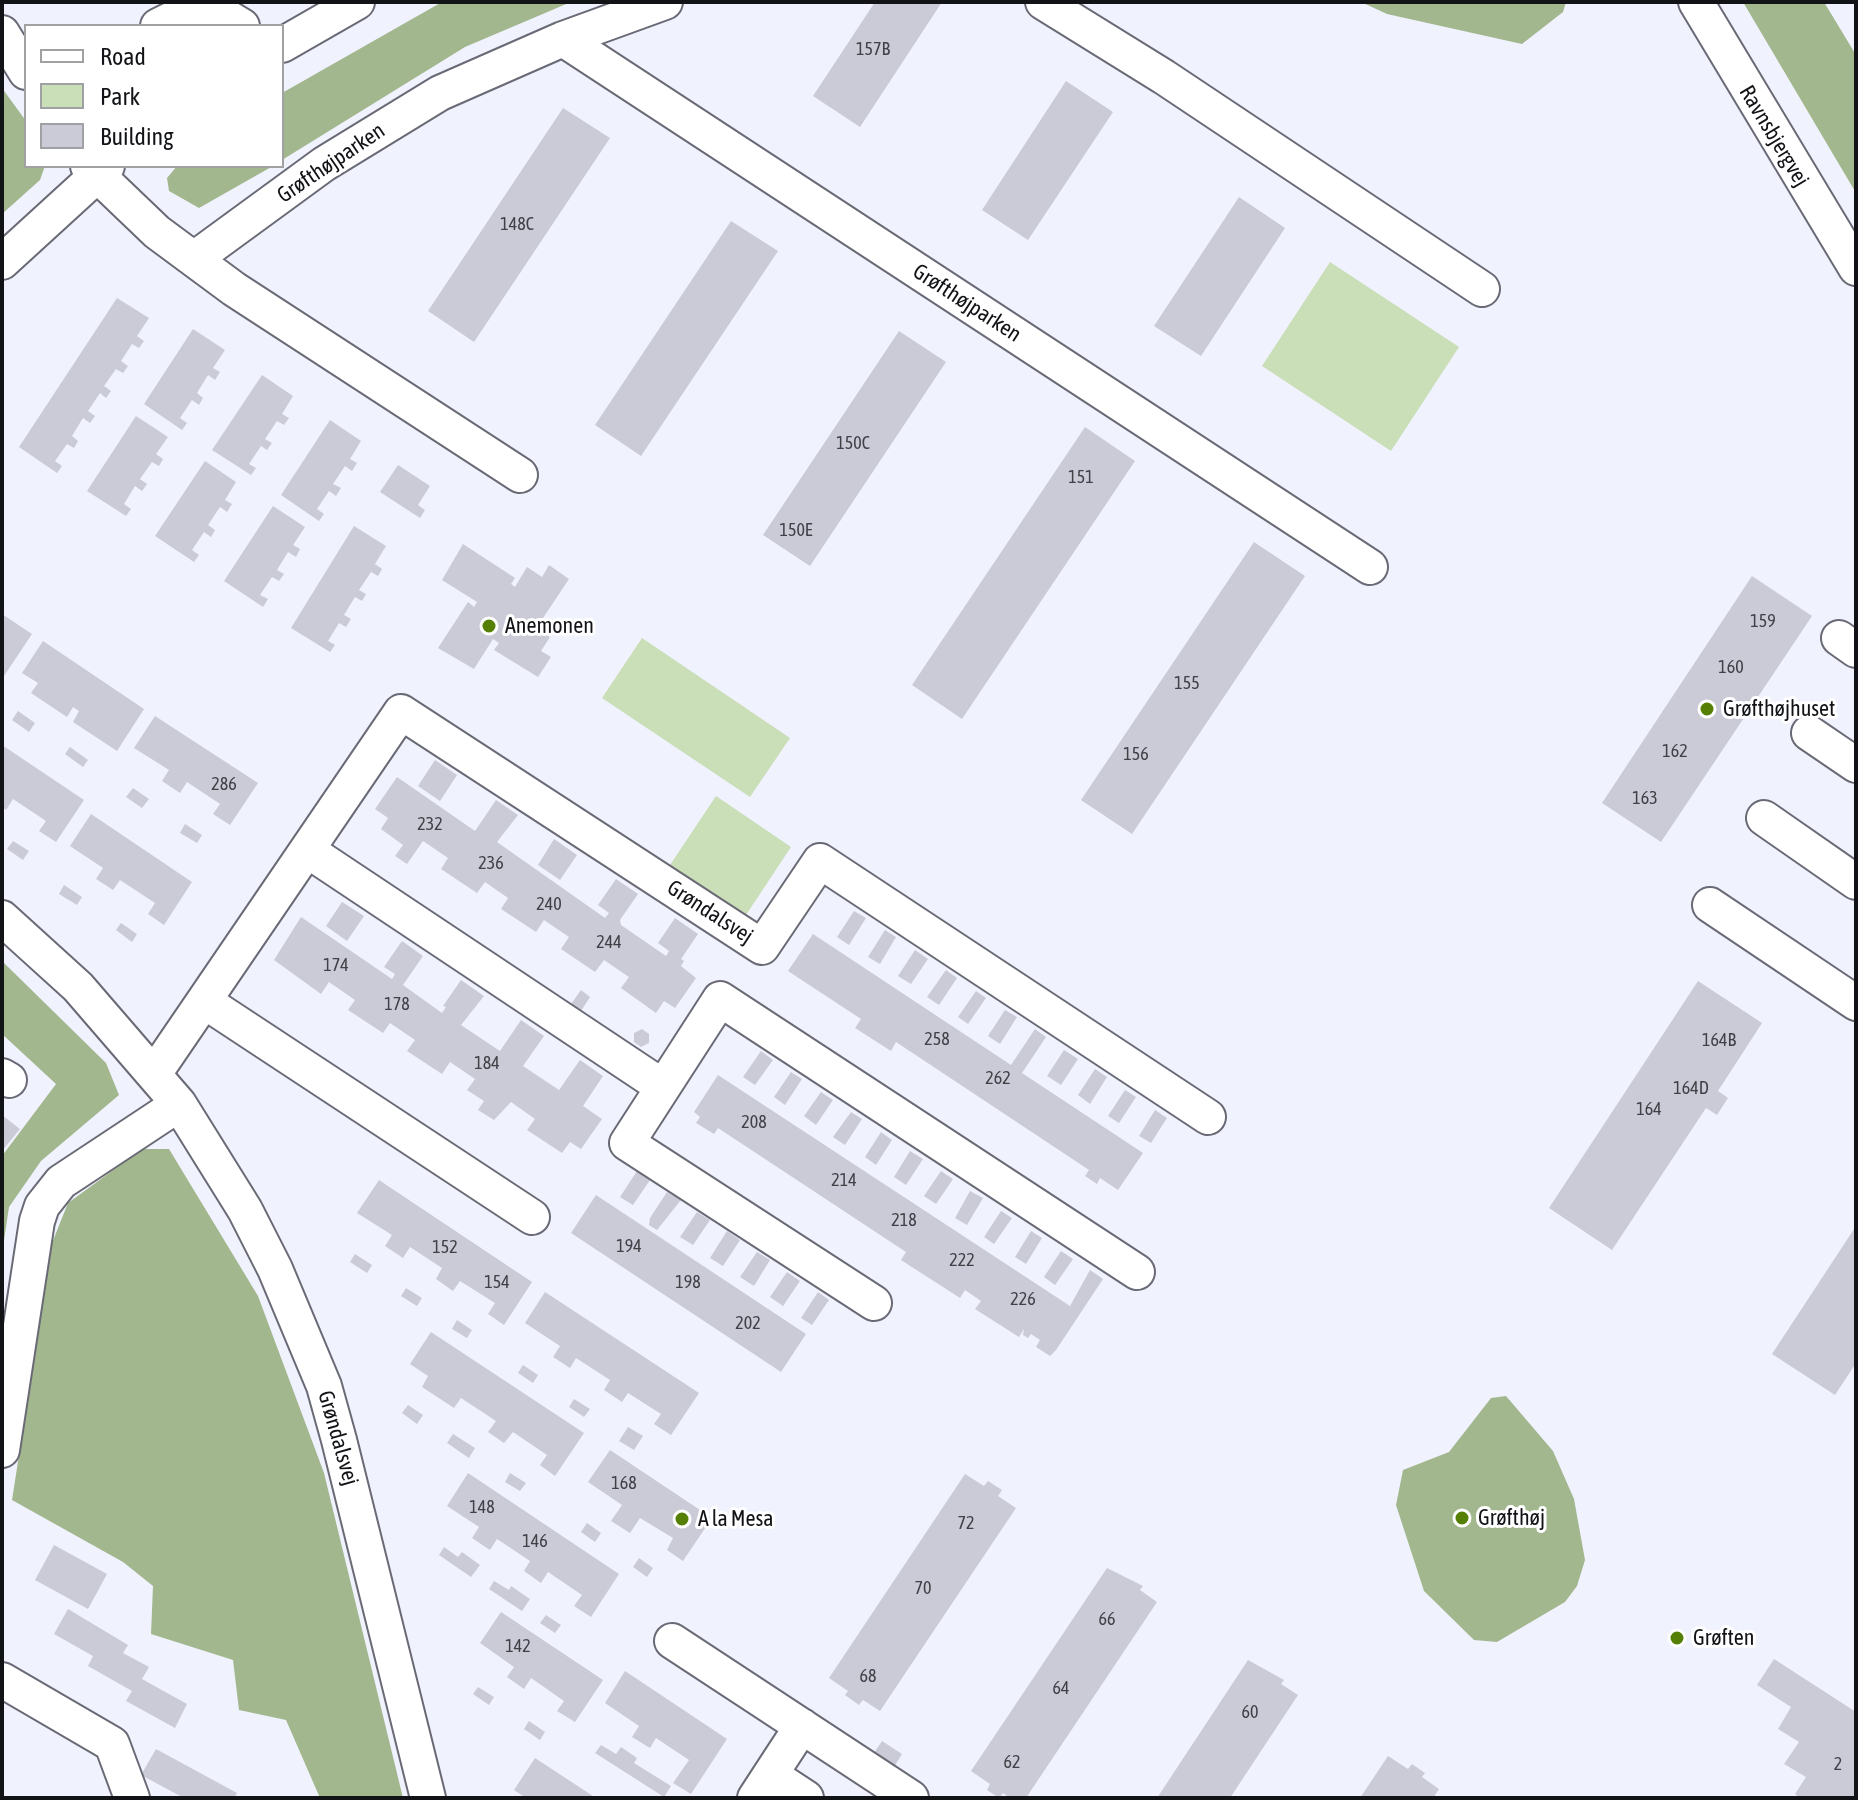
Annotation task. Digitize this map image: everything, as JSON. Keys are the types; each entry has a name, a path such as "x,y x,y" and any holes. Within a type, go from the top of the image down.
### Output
{"street":[{"path":"284,44 357,2"},
{"name":"Grøfthøjparken","path":"194,259 324,164 440,93 563,39 665,2"},
{"path":"1043,2 1164,77 1482,289"},
{"name":"Ravnsbjergvej","path":"1696,2 1856,268"},
{"path":"162,24 192,9 205,8 217,11 239,24"},
{"path":"2,33 24,69"},
{"name":"Grøfthøjparken","path":"563,39 1370,567"},
{"path":"2,262 96,169 157,232 242,294 520,475"},
{"name":"Grøndalsvej","path":"154,1074 401,712 762,947 820,861 1208,1117"},
{"path":"1809,733 1856,765"},
{"path":"1764,818 1856,882"},
{"path":"307,850 663,1087"},
{"path":"1710,905 1856,1003"},
{"name":"Grøndalsvej","path":"2,918 78,987 179,1104 245,1210 275,1269 324,1386 355,1498 428,1798"},
{"path":"874,1303 627,1143 720,999 1137,1272"},
{"path":"204,1001 532,1217"},
{"path":"2,1450 37,1221 42,1206 61,1182 179,1104"},
{"path":"672,1641 911,1798"},
{"path":"2,1680 112,1744 132,1798"},
{"path":"802,1726 763,1786 806,1798"}],"green space":[{"path":"442,2 571,2 465,47 284,159 284,92"},
{"path":"1361,2 1566,2 1563,12 1522,44 1387,14"},
{"path":"1743,2 1824,2 1856,55 1856,193"},
{"path":"2,88 24,118 24,168 44,168 40,180 2,214"},
{"path":"175,168 269,168 199,208 169,191 167,178"},
{"path":"1330,262 1459,347 1391,451 1262,366"},
{"path":"642,638 790,738 750,797 602,698"},
{"path":"716,796 791,847 742,921 666,871"},
{"path":"2,961 106,1063 119,1095 41,1161 9,1207 2,1254 2,1156 56,1084 2,1034"},
{"path":"142,1149 169,1149 258,1296 324,1473 403,1798 320,1798 286,1720 239,1710 233,1660 151,1634 153,1586 123,1562 12,1500 52,1243 68,1203"},
{"path":"1506,1396 1553,1451 1574,1499 1585,1560 1577,1586 1565,1602 1497,1642 1474,1640 1424,1591 1396,1505 1403,1470 1449,1452 1491,1398"}],"building":[{"path":"875,2 942,2 860,127 813,96"},
{"path":"1066,81 1113,112 1028,240 982,210"},
{"path":"563,108 610,138 474,342 428,311"},
{"path":"1239,197 1285,228 1201,356 1154,326"},
{"path":"731,221 778,251 641,456 595,425"},
{"path":"117,298 149,318 137,336 144,341 139,348 132,344 121,361 128,366 123,373 116,369 104,386 111,391 106,398 100,393 88,411 95,416 90,423 83,418 72,436 78,441 74,448 67,444 55,461 62,466 57,473 19,447"},
{"path":"193,329 225,350 213,368 220,372 215,380 208,375 197,393 203,398 199,405 192,400 180,418 187,423 182,430 144,404"},
{"path":"899,331 946,362 810,566 763,535"},
{"path":"262,375 293,396 282,414 289,418 284,425 277,421 265,439 272,443 267,450 261,446 249,464 256,468 251,475 212,450"},
{"path":"136,416 168,437 156,454 163,459 159,466 152,462 140,479 147,484 142,491 135,486 124,504 131,509 126,516 87,491"},
{"path":"330,420 361,441 350,459 357,463 352,471 345,466 333,484 341,488 336,496 329,491 317,509 324,514 319,521 281,495"},
{"path":"1085,427 1135,461 962,719 912,685"},
{"path":"205,461 236,482 225,500 232,504 227,512 220,507 208,525 215,530 211,537 204,532 192,550 199,555 194,562 155,536"},
{"path":"398,465 430,486 418,505 425,510 420,518 380,492"},
{"path":"273,506 305,527 293,545 300,549 296,557 288,552 277,570 284,574 279,581 272,577 260,595 268,599 263,607 224,581"},
{"path":"354,526 386,546 375,564 382,569 378,576 371,572 359,590 366,594 362,601 355,597 344,615 351,619 346,627 339,623 328,641 335,645 330,652 291,628"},
{"path":"1254,542 1305,576 1132,834 1081,800"},
{"path":"463,544 515,578 511,584 515,587 527,567 542,577 549,565 569,579 539,624 533,620 531,624 550,637 541,651 551,657 538,677 494,650 499,643 493,639 474,669 438,648 468,602 474,607 477,602 442,580"},
{"name":"Grøfthøjhuset","path":"1752,576 1812,616 1661,842 1602,803"},
{"path":"2,614 32,634 4,676 2,675"},
{"path":"43,641 144,709 117,751 73,722 79,711 73,707 67,717 31,693 38,683 22,673"},
{"path":"18,711 35,723 29,732 12,720"},
{"path":"155,716 258,783 230,825 213,814 220,804 187,782 180,793 162,781 169,770 134,748"},
{"path":"2,745 84,800 56,842 39,831 46,821 13,799 6,810 2,807"},
{"path":"70,747 88,760 83,767 65,754"},
{"path":"435,760 457,775 440,801 418,786"},
{"path":"397,777 475,831 496,800 518,815 497,842 605,918 609,913 598,905 616,879 638,894 620,920 621,925 666,956 669,951 658,943 675,918 698,934 681,959 684,961 681,966 696,978 675,1008 664,1001 656,1013 621,988 629,977 604,960 595,972 561,949 569,937 544,920 536,932 501,909 508,898 485,882 477,893 441,869 448,858 423,841 407,864 395,856 403,845 381,829 388,818 375,809"},
{"path":"133,788 149,799 142,808 126,797"},
{"path":"91,814 192,882 164,925 148,914 155,903 120,880 113,890 96,879 103,868 70,846"},
{"path":"185,824 202,835 197,843 180,833"},
{"path":"554,839 577,855 560,880 538,865"},
{"path":"13,841 29,851 23,860 7,849"},
{"path":"64,885 82,897 77,905 59,894"},
{"path":"342,902 364,916 347,941 326,926"},
{"path":"854,911 866,918 849,945 837,937"},
{"path":"301,917 392,979 395,974 384,967 402,941 423,956 403,985 442,1013 446,1007 443,1006 461,980 484,996 461,1025 500,1051 521,1020 544,1036 523,1066 559,1090 580,1060 603,1076 583,1106 602,1119 581,1149 570,1142 562,1153 527,1130 535,1119 511,1102 494,1120 478,1110 484,1101 467,1090 475,1079 450,1062 442,1074 407,1051 415,1040 390,1023 383,1033 348,1010 355,1000 329,982 321,994 274,960"},
{"path":"121,923 137,934 132,942 116,930"},
{"path":"885,930 896,937 880,964 868,957"},
{"path":"813,934 1011,1065 1035,1029 1046,1037 1022,1073 1143,1153 1118,1190 1100,1178 1097,1184 1085,1176 1089,1170 896,1042 891,1051 855,1028 861,1019 788,971"},
{"path":"915,950 928,959 911,984 898,976"},
{"path":"946,970 957,978 939,1005 927,997"},
{"path":"1698,981 1762,1023 1718,1091 1728,1098 1717,1115 1706,1108 1612,1250 1549,1208"},
{"path":"581,990 590,997 581,1011 571,1004"},
{"path":"976,991 986,998 968,1024 958,1017"},
{"path":"1005,1010 1017,1017 1000,1044 988,1036"},
{"path":"642,1029 649,1034 649,1043 641,1047 634,1042 634,1033"},
{"path":"1064,1050 1078,1059 1061,1085 1047,1076"},
{"path":"761,1051 773,1060 755,1085 743,1077"},
{"path":"1095,1069 1107,1077 1090,1104 1078,1095"},
{"path":"791,1072 802,1079 785,1105 774,1097"},
{"path":"718,1075 1070,1306 1090,1270 1103,1279 1056,1350 1050,1356 1036,1347 1040,1340 1031,1334 1028,1338 1023,1335 1024,1329 1019,1337 975,1309 981,1301 965,1290 960,1298 901,1260 906,1252 718,1128 714,1134 696,1123 700,1117 694,1112"},
{"path":"1125,1090 1136,1097 1119,1123 1108,1116"},
{"path":"821,1092 833,1100 816,1125 804,1116"},
{"path":"1155,1110 1167,1118 1151,1143 1139,1136"},
{"path":"851,1112 862,1119 845,1145 833,1137"},
{"path":"2,1115 20,1129 2,1151"},
{"path":"881,1132 892,1140 876,1165 865,1157"},
{"path":"910,1151 923,1159 906,1185 894,1177"},
{"path":"637,1171 650,1180 633,1205 620,1197"},
{"path":"941,1171 953,1179 936,1204 924,1196"},
{"path":"379,1180 532,1282 504,1325 488,1314 495,1303 460,1281 453,1291 436,1279 442,1268 410,1247 403,1258 385,1246 392,1235 357,1213"},
{"path":"970,1191 983,1198 967,1225 955,1218"},
{"path":"667,1192 681,1200 657,1230 649,1225 650,1218"},
{"path":"596,1195 806,1334 781,1372 571,1233"},
{"path":"1001,1211 1012,1218 994,1244 984,1237"},
{"path":"697,1212 710,1220 693,1245 680,1237"},
{"path":"1856,1226 1856,1363 1835,1395 1772,1354"},
{"path":"727,1231 740,1240 723,1266 710,1258"},
{"path":"1031,1231 1042,1238 1026,1264 1015,1257"},
{"path":"1061,1251 1073,1259 1055,1285 1044,1277"},
{"path":"757,1252 770,1260 754,1286 740,1277"},
{"path":"355,1254 372,1265 367,1273 350,1262"},
{"path":"787,1272 800,1281 783,1306 770,1297"},
{"path":"406,1288 422,1298 417,1306 401,1296"},
{"path":"545,1292 699,1393 671,1435 654,1424 661,1414 628,1393 622,1402 604,1390 610,1380 576,1358 570,1368 553,1357 560,1346 525,1323"},
{"path":"818,1292 829,1300 812,1325 801,1318"},
{"path":"457,1320 472,1330 467,1338 452,1329"},
{"path":"431,1332 584,1433 555,1476 540,1465 547,1455 513,1432 504,1443 488,1432 496,1421 461,1398 454,1408 422,1387 428,1376 410,1364"},
{"path":"523,1365 538,1375 533,1383 518,1373"},
{"path":"574,1399 590,1409 584,1417 569,1407"},
{"path":"408,1405 423,1415 417,1424 402,1413"},
{"path":"628,1427 643,1436 634,1450 619,1441"},
{"path":"453,1434 475,1448 469,1458 447,1443"},
{"path":"610,1450 712,1518 683,1561 667,1550 673,1538 640,1518 630,1533 611,1521 622,1505 588,1482"},
{"path":"468,1473 619,1574 591,1617 574,1606 582,1595 548,1572 541,1583 524,1571 530,1561 497,1539 490,1550 472,1538 479,1527 447,1506"},
{"path":"510,1473 526,1483 520,1491 505,1482"},
{"path":"965,1474 984,1486 988,1481 1002,1490 998,1496 1016,1508 880,1711 863,1700 859,1705 845,1695 848,1691 829,1678"},
{"path":"587,1523 601,1533 595,1542 581,1532"},
{"path":"54,1545 107,1574 88,1609 35,1580"},
{"path":"444,1547 458,1557 462,1552 480,1565 471,1577 439,1555"},
{"path":"639,1558 653,1568 647,1577 633,1567"},
{"path":"1107,1568 1143,1586 1140,1590 1157,1602 1026,1798 1010,1798 1003,1793 999,1798 987,1790 990,1784 971,1771"},
{"path":"494,1581 509,1590 511,1586 530,1599 522,1611 489,1589"},
{"path":"68,1609 128,1645 123,1653 149,1667 142,1679 187,1704 175,1728 126,1701 132,1691 88,1666 93,1656 54,1634"},
{"path":"501,1612 603,1680 575,1722 557,1711 564,1701 531,1678 524,1689 507,1677 514,1667 480,1643"},
{"path":"546,1615 561,1625 555,1633 540,1623"},
{"path":"1774,1659 1856,1712 1856,1798 1800,1798 1795,1794 1806,1777 1784,1764 1799,1742 1778,1729 1791,1707 1757,1685"},
{"path":"1248,1660 1284,1680 1281,1684 1298,1695 1230,1798 1157,1798"},
{"path":"625,1671 727,1739 691,1794 673,1783 689,1760 656,1738 650,1748 632,1737 639,1726 605,1703"},
{"path":"478,1687 494,1697 489,1705 473,1694"},
{"path":"529,1721 545,1732 540,1740 524,1729"},
{"path":"882,1741 902,1754 894,1767 874,1753"},
{"path":"601,1745 616,1754 621,1747 637,1758 634,1763 671,1786 664,1797 595,1753"},
{"path":"156,1749 237,1793 234,1798 184,1798 141,1775"},
{"path":"1388,1756 1408,1769 1412,1764 1425,1773 1422,1777 1439,1789 1433,1798 1360,1798"},
{"path":"535,1758 596,1798 526,1798 514,1790"}],"place":[{"name":"Anemonen","path":"489,626"},
{"name":"Grøfthøjhuset","path":"1707,709"},
{"name":"Grøfthøj","path":"1462,1518"},
{"name":"A la Mesa","path":"682,1519"},
{"name":"Grøften","path":"1677,1638"}]}
